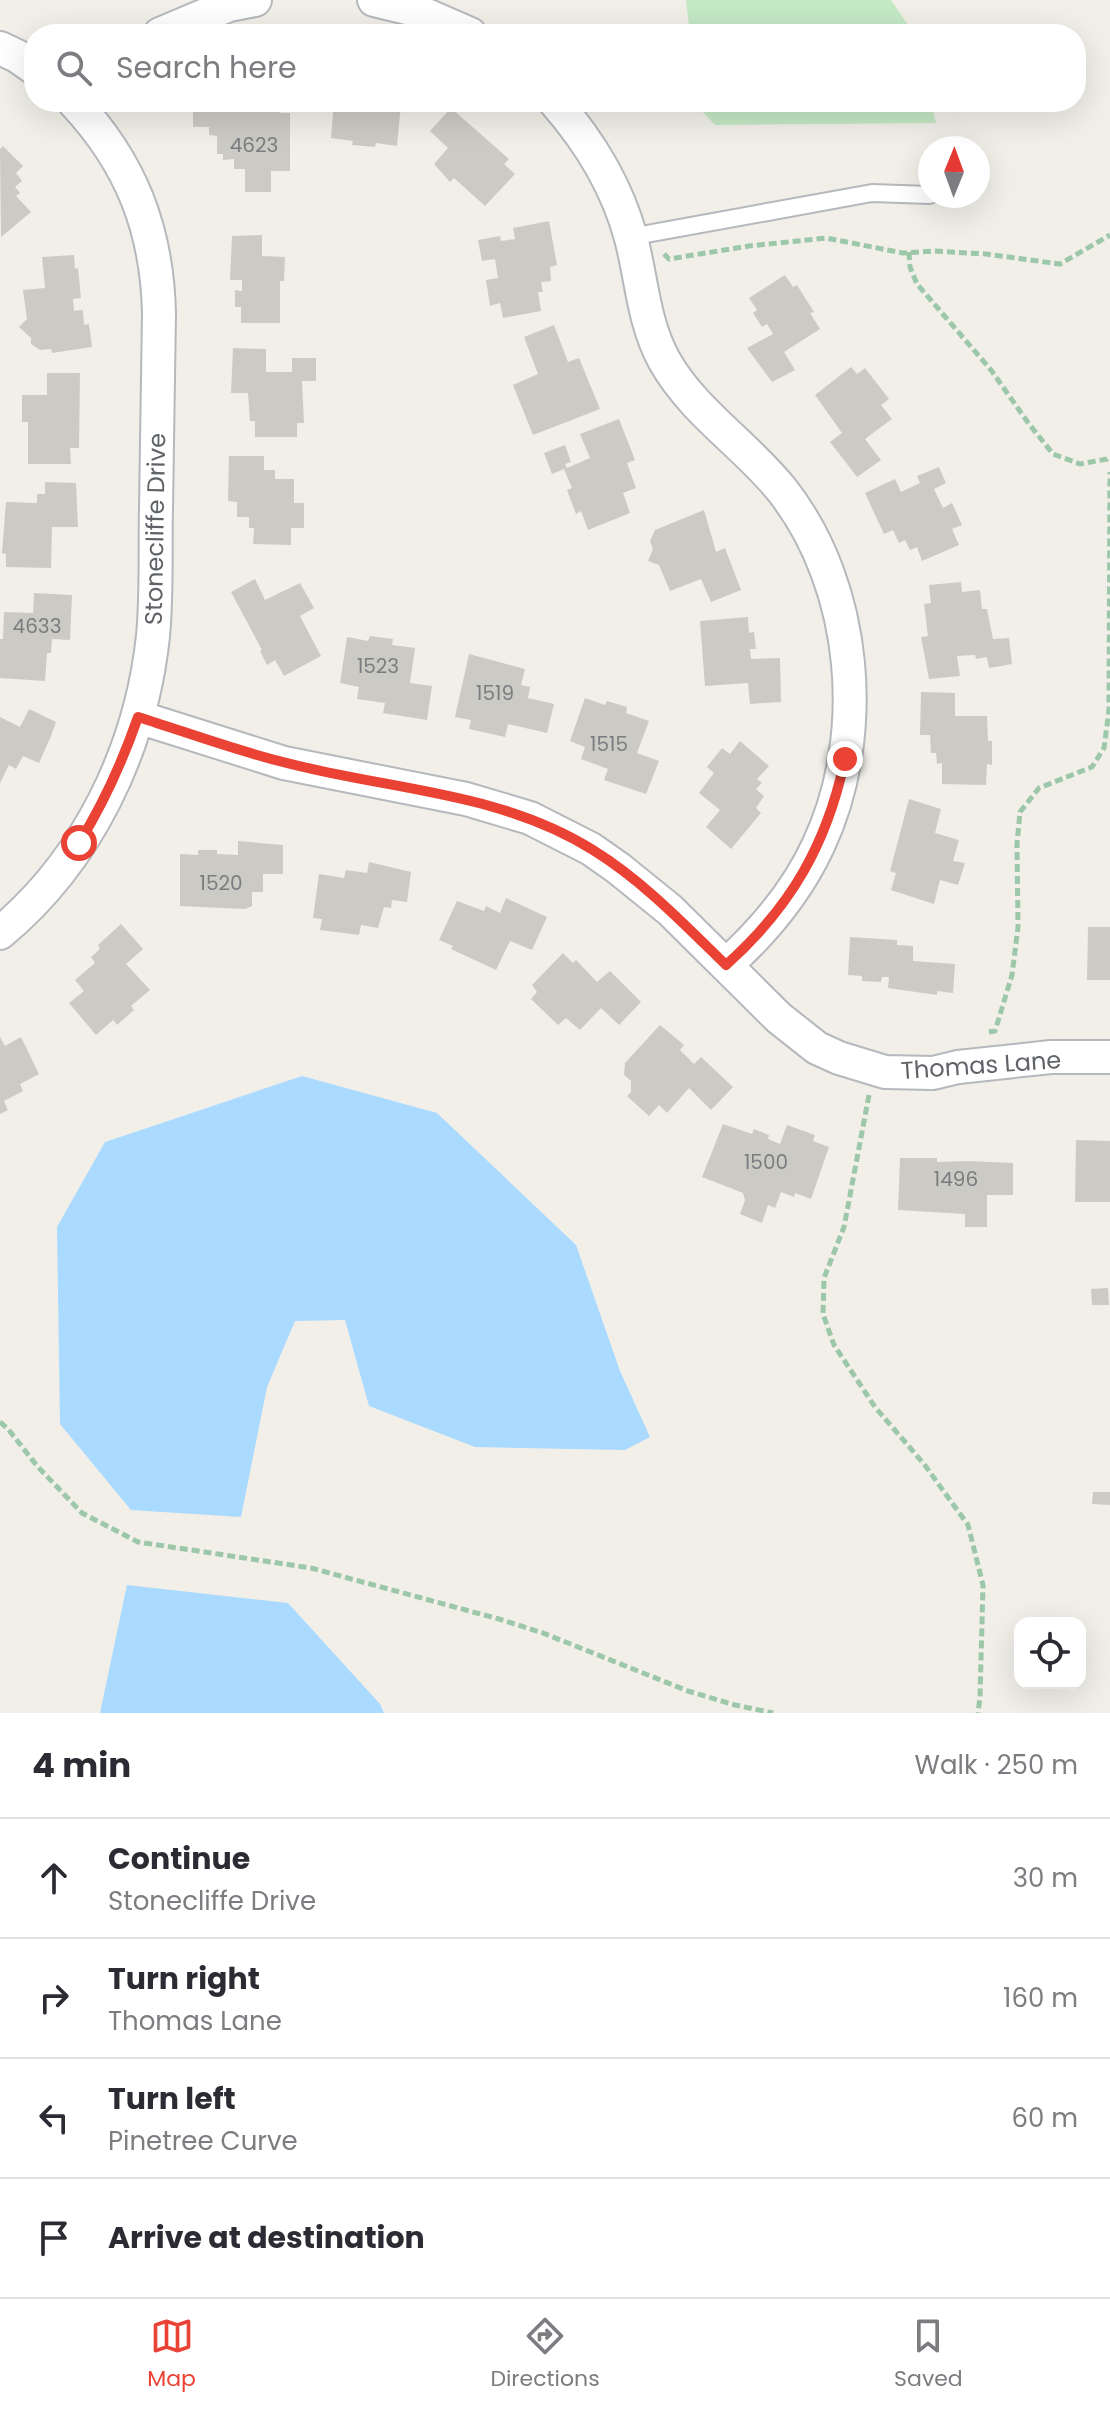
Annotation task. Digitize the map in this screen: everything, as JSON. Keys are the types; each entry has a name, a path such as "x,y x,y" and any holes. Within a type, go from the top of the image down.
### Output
{"street":[{"path":"180,24 229,5 255,0"},
{"path":"374,0 415,10 447,24"},
{"path":"0,48 24,61"},
{"name":"Stonecliffe Drive","path":"0,933 61,869 103,803 123,762 138,717 153,633 158,288 150,235 134,189 109,143 83,112"},
{"path":"563,112 592,148 615,195 630,237 648,324 665,362 703,412 747,451 783,491 814,544 839,610 848,661 850,696 845,759 832,811 818,846 777,914 726,965"},
{"name":"Thomas Lane","path":"138,717 284,763 466,799 530,818 591,849 618,868 670,910 779,1018 817,1048 839,1058 885,1072 933,1073 958,1067 1051,1057 1110,1057"}],"lane":[{"path":"630,237 872,193 918,195"}],"path":[{"path":"664,254 669,259 826,238 909,252 986,254 1060,264 1110,235"},
{"path":"909,252 910,267 917,284 991,370 1053,454 1080,464 1110,456"},
{"path":"0,1422 82,1513 138,1542 311,1568 499,1619 543,1633 688,1691 773,1713"}],"green space":[{"path":"686,0 891,0 907,24 689,24"},
{"path":"703,112 933,112 936,123 715,125"}],"water":[{"path":"302,1076 437,1113 576,1245 620,1371 650,1437 625,1450 475,1447 369,1406 345,1320 295,1321 267,1387 241,1517 131,1510 60,1424 57,1227 105,1142"},
{"path":"127,1585 288,1603 380,1704 384,1713 100,1713"}],"building":[{"path":"193,112 290,113 290,171 271,171 271,192 245,192 245,169 234,169 234,159 223,160 223,154 217,154 217,136 209,135 209,127 193,127"},
{"path":"333,112 400,112 397,146 376,143 375,147 352,145 353,141 331,138"},
{"path":"447,112 456,112 509,159 504,164 515,174 485,206 454,178 450,182 434,164 448,148 430,131"},
{"path":"3,146 23,166 16,173 22,181 15,187 20,193 16,196 31,212 1,237 0,149"},
{"path":"549,221 557,265 550,267 551,281 541,282 543,292 538,292 541,311 503,318 500,303 490,306 486,280 498,278 495,259 482,261 478,240 500,236 501,241 515,239 513,228"},
{"path":"262,235 262,256 285,257 284,281 280,281 280,323 241,323 241,307 235,307 235,290 242,291 242,280 230,280 232,236"},
{"path":"74,255 81,298 73,299 74,311 83,310 84,325 89,324 92,347 52,353 51,349 40,350 31,344 31,338 19,327 27,319 23,290 45,288 42,257"},
{"path":"785,275 793,287 797,285 814,312 810,313 820,329 784,352 795,370 772,382 747,348 773,334 767,324 762,327 753,313 757,310 749,298"},
{"path":"554,325 568,362 579,358 600,409 533,435 513,385 538,374 524,337"},
{"path":"233,348 266,349 266,372 292,372 292,358 316,358 316,381 302,381 304,423 297,423 297,437 255,437 255,421 250,421 248,393 231,393"},
{"path":"851,367 857,374 865,368 889,399 881,405 892,419 865,439 881,460 857,477 830,442 842,433 815,395"},
{"path":"47,373 80,373 79,448 70,448 71,464 28,464 28,422 22,422 22,395 47,395"},
{"path":"619,419 635,460 627,463 636,488 623,493 630,513 588,530 581,511 576,514 567,490 572,488 564,469 552,474 544,453 565,445 571,462 565,464 567,468 590,458 580,434"},
{"path":"229,456 264,456 264,470 275,470 275,479 294,479 294,503 304,503 304,528 291,528 291,545 253,544 254,528 249,528 249,517 237,517 237,502 228,501"},
{"path":"939,467 946,483 934,489 943,508 952,503 962,525 952,529 959,545 922,561 917,547 910,550 905,540 899,543 893,530 884,534 865,493 895,479 901,492 920,483 917,476"},
{"path":"45,482 76,483 78,527 52,527 51,568 6,567 6,554 2,553 6,502 37,503 37,494 45,494"},
{"path":"704,510 716,552 725,548 741,590 711,602 701,579 670,591 659,565 648,561 653,549 650,541 655,530"},
{"path":"255,579 265,600 300,583 314,608 300,616 321,656 284,676 275,660 267,665 231,592"},
{"path":"961,582 962,592 980,590 982,609 987,609 993,639 1009,638 1012,664 989,668 987,657 957,656 960,676 929,679 921,637 928,636 924,604 931,603 929,585"},
{"path":"34,593 72,595 70,640 52,639 51,653 47,653 45,681 0,678 4,612 33,613"},
{"path":"748,617 749,633 754,632 756,649 750,649 751,659 780,658 781,702 750,704 748,683 705,686 700,621"},
{"path":"370,636 393,639 392,645 415,648 410,683 432,686 427,720 383,713 385,703 357,699 359,687 340,683 347,637 368,641"},
{"path":"469,654 525,669 521,685 530,687 528,698 554,704 547,733 508,724 505,737 469,729 471,720 455,717"},
{"path":"921,692 955,693 955,716 987,716 988,741 992,741 992,765 987,764 986,785 942,784 942,763 937,764 936,753 931,753 930,735 920,735"},
{"path":"585,698 605,705 607,701 627,707 626,713 649,721 637,753 659,761 646,794 604,780 608,769 581,759 585,747 570,741"},
{"path":"29,709 56,722 51,736 39,763 23,756 16,769 9,765 0,783 0,717 20,727"},
{"path":"740,741 769,766 757,779 762,783 756,789 764,796 756,808 761,813 731,849 706,827 720,810 699,793 714,773 707,767 722,748 730,754"},
{"path":"909,799 941,809 935,833 959,840 953,861 965,863 958,885 940,880 934,904 891,890 896,873 890,871"},
{"path":"238,841 283,845 283,874 263,874 263,892 252,892 252,906 245,909 180,906 180,854 198,855 198,850 217,850 217,854 238,855"},
{"path":"369,862 411,872 407,902 392,900 391,908 384,907 378,928 361,925 359,935 320,930 322,919 313,918 319,874 344,878 346,870 367,873"},
{"path":"506,898 547,917 532,950 510,941 496,970 439,940 457,901 484,911 486,906 500,913"},
{"path":"121,924 143,949 126,964 150,990 131,1006 134,1010 117,1025 113,1020 96,1035 69,1003 84,991 75,980 95,963 91,957 100,949 98,945"},
{"path":"1088,927 1110,927 1110,980 1087,980"},
{"path":"850,937 897,940 897,945 913,946 913,961 955,964 953,993 937,991 937,995 888,988 889,977 882,977 881,982 862,981 862,976 848,975"},
{"path":"563,953 573,963 576,960 597,982 610,971 641,1002 619,1025 601,1008 580,1030 566,1018 558,1025 531,999 537,992 532,985"},
{"path":"660,1025 684,1045 680,1050 694,1064 701,1057 733,1087 711,1110 689,1088 667,1113 659,1105 649,1116 627,1096 631,1092 631,1081 624,1075 625,1063"},
{"path":"0,1037 5,1046 21,1037 39,1074 20,1084 23,1091 4,1101 8,1110 0,1114"},
{"path":"723,1124 752,1134 754,1129 780,1144 787,1125 815,1135 813,1141 829,1147 811,1199 781,1192 775,1208 768,1205 762,1223 740,1214 745,1200 743,1193 702,1177"},
{"path":"1076,1140 1110,1141 1110,1202 1075,1202"},
{"path":"900,1158 1013,1163 1013,1195 987,1195 987,1227 965,1227 965,1214 898,1210"},
{"path":"1108,1288 1109,1305 1092,1305 1091,1289"},
{"path":"1093,1492 1110,1492 1110,1505 1092,1504"}],"route":[{"path":"79,843 123,762 138,717 284,763 466,799 530,818 591,849 618,868 670,910 726,965 777,914 801,877 832,811 845,759"}]}
